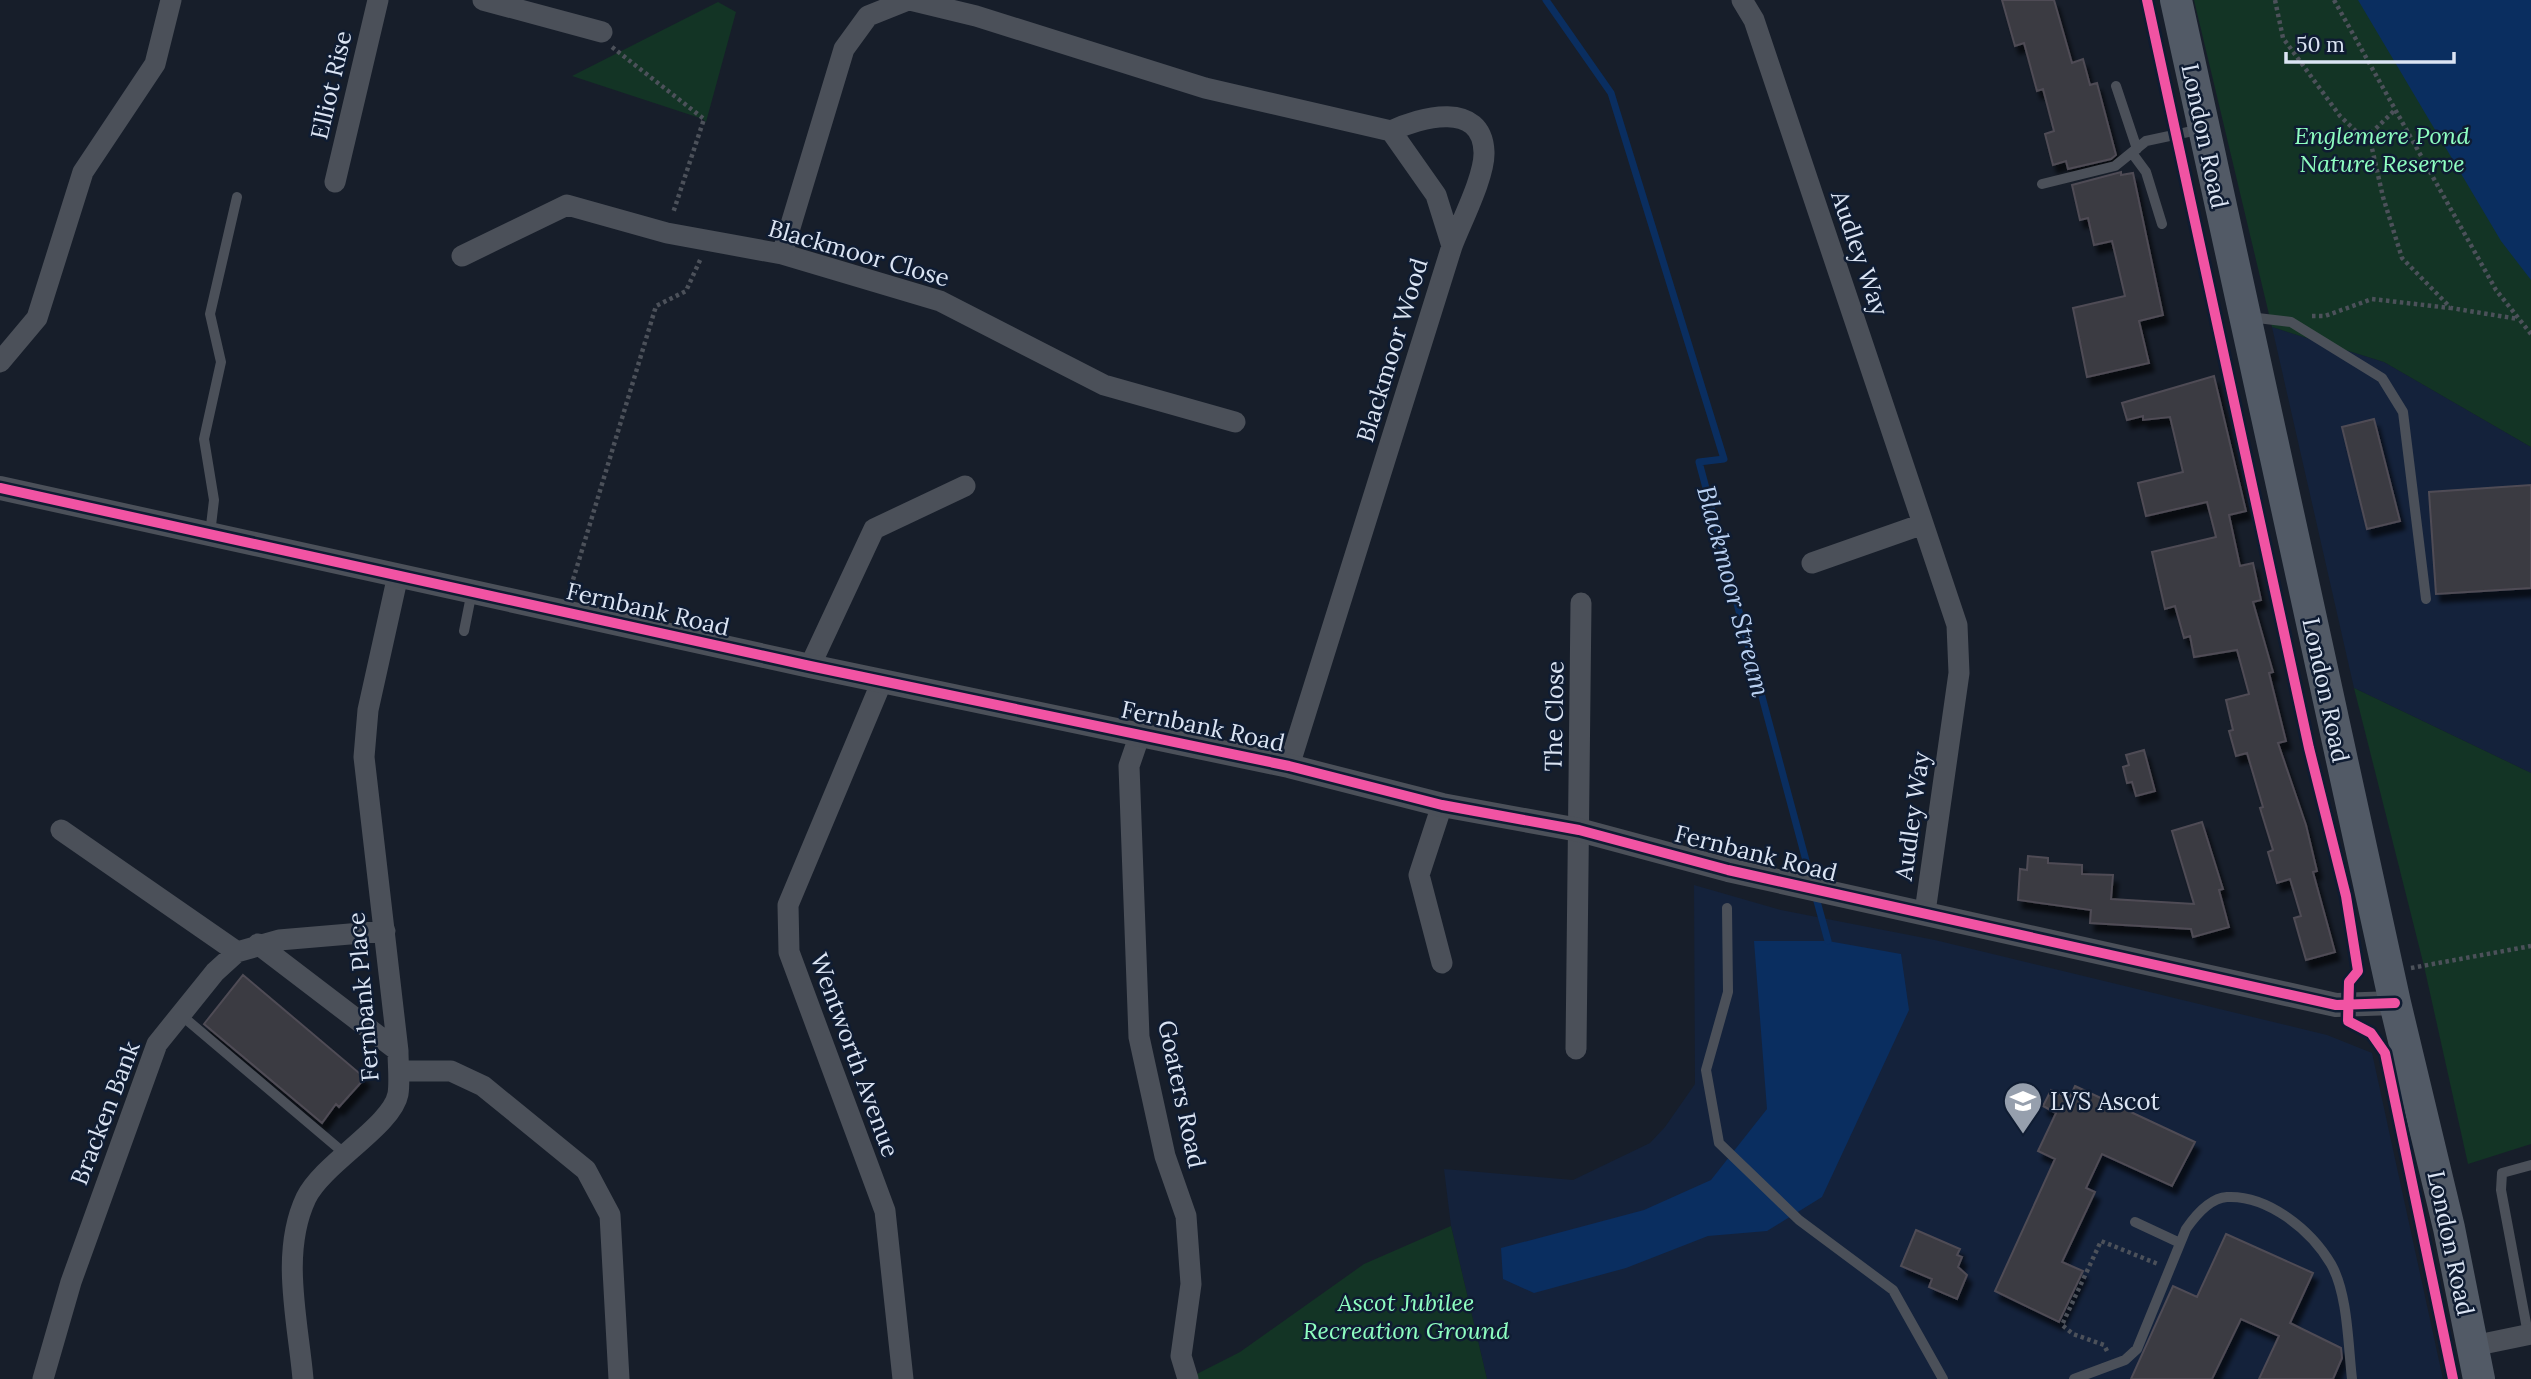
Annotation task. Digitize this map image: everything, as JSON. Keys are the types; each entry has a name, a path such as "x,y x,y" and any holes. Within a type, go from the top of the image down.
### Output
{"main road":[{"name":"London Road","path":"2176,0 2243,317 2395,1003 2449,1228 2479,1379"}],"street":[{"path":"0,362 37,318 83,172 155,64 171,0"},
{"name":"Elliot Rise","path":"335,181 378,0"},
{"path":"483,0 601,32"},
{"path":"782,254 844,49 868,16 909,0 979,8 1205,88 1391,131 1416,119 1439,115 1470,123 1480,136 1484,152 1452,246"},
{"name":"Audley Way","path":"1742,0 1754,20 1957,625 1961,656 1925,912"},
{"name":"Blackmoor Wood","path":"1289,766 1452,246 1436,195 1391,131"},
{"name":"Blackmoor Close","path":"462,256 567,205 667,233 782,254 940,301 1104,385 1235,422"},
{"path":"810,666 874,529 965,486"},
{"name":"Fernbank Road","path":"0,488 810,666 1289,766 1441,805 1579,830 1728,870 2336,1005 2395,1003"},
{"path":"1812,563 1923,524"},
{"name":"Fernbank Place","path":"303,1379 292,1251 307,1197 344,1153 388,1115 398,1096 398,1061 388,987 385,931 364,757 368,710 398,575"},
{"name":"The Close","path":"1576,1049 1581,603"},
{"name":"Wentworth Avenue","path":"882,681 788,905 789,952 885,1211 903,1379"},
{"name":"Goaters Road","path":"1140,734 1129,766 1139,1038 1165,1156 1186,1216 1191,1284 1181,1356 1188,1379"},
{"path":"1441,805 1419,875 1442,963"},
{"path":"61,830 237,952"},
{"name":"Bracken Bank","path":"43,1379 71,1282 158,1044 215,972 237,952 258,944 385,931"},
{"path":"258,944 398,1061 451,1071 483,1086 586,1170 610,1214 619,1379"},
{"path":"2473,1346 2530,1334"}],"lane":[{"path":"2116,86 2135,151 2146,172 2162,224"},
{"path":"2042,184 2115,166 2146,141 2203,128"},
{"path":"210,534 214,500 204,439 221,362 210,314 237,197"},
{"path":"2243,317 2291,322 2382,378 2403,412 2426,599"},
{"path":"464,631 472,592"},
{"path":"1727,908 1728,992 1706,1070 1718,1143 1799,1220 1893,1290 1943,1379"},
{"path":"181,1015 344,1153"},
{"path":"2530,1334 2501,1190 2502,1173 2531,1165"},
{"path":"2074,1379 2115,1363 2137,1349 2180,1244 2198,1212 2225,1197 2254,1201 2279,1211 2309,1237 2332,1265 2346,1313 2352,1379"},
{"path":"2135,1223 2180,1244"}],"path":[{"path":"2275,0 2283,38 2340,116 2361,135 2369,135 2394,111"},
{"path":"2334,0 2496,290 2531,334"},
{"path":"601,32 617,53 704,119 667,233"},
{"path":"2369,135 2383,197 2402,258 2451,308"},
{"path":"564,612 656,306 686,291 708,241"},
{"path":"2300,315 2325,316 2372,299 2519,319"},
{"path":"2409,969 2531,946"},
{"path":"2115,1363 2104,1345 2073,1334 2062,1325 2101,1241 2170,1270"}],"shaded area":[{"path":"2272,327 2384,362 2531,447 2531,773 2354,688"},
{"name":"LVS Ascot","path":"1694,885 1781,910 1935,940 2327,1035 2372,1053 2443,1379 1487,1379 1451,1226 1444,1169 1573,1180 1650,1143 1665,1127 1695,1084"}],"green space":[{"name":"Englemere Pond Nature Reserve","path":"2194,0 2531,0 2531,447 2384,362 2272,327"},
{"path":"718,2 736,12 706,122 572,76"},
{"path":"2354,688 2531,773 2531,1144 2468,1164 2424,966"},
{"name":"Ascot Jubilee Recreation Ground","path":"1451,1226 1487,1379 1187,1379 1240,1352 1364,1264"}],"water":[{"path":"2358,0 2531,0 2531,280 2501,241"},
{"path":"1754,941 1828,941 1901,954 1909,1010 1822,1197 1767,1231 1708,1236 1626,1268 1534,1293 1503,1279 1501,1248 1644,1210 1711,1180 1767,1109"}],"building":[{"path":"2002,0 2054,0 2072,63 2083,59 2090,85 2097,83 2116,155 2111,159 2068,169 2066,161 2053,165 2045,134 2054,131 2043,89 2037,91 2024,43 2015,46"},
{"path":"2121,172 2121,175 2133,173 2163,315 2139,321 2149,363 2087,377 2073,308 2125,296 2112,241 2094,245 2088,218 2080,220 2072,185"},
{"path":"2214,376 2246,511 2229,515 2240,566 2253,563 2261,600 2253,602 2273,672 2269,673 2286,741 2278,743 2306,825 2317,871 2313,872 2335,952 2306,960 2294,918 2301,916 2290,879 2277,883 2268,852 2273,850 2247,753 2236,756 2229,731 2233,730 2226,700 2249,694 2237,650 2194,657 2190,636 2184,638 2175,606 2165,609 2152,552 2216,537 2207,502 2146,516 2138,483 2183,472 2170,417 2143,420 2143,416 2127,420 2122,403"},
{"path":"2374,419 2400,521 2367,529 2342,427"},
{"path":"2531,485 2531,588 2436,594 2429,492"},
{"path":"2144,750 2155,791 2136,796 2132,782 2127,783 2123,767 2129,765 2126,755"},
{"path":"2202,822 2223,889 2219,890 2229,927 2193,937 2191,929 2090,923 2091,910 2018,900 2020,869 2027,870 2028,856 2048,858 2048,863 2082,865 2082,874 2113,875 2111,899 2194,904 2172,831"},
{"path":"243,975 365,1078 339,1107 336,1104 322,1123 204,1024"},
{"path":"2075,1086 2195,1142 2172,1186 2102,1154 2086,1188 2095,1192 2062,1262 2083,1271 2059,1322 1995,1291 2055,1159 2038,1151 2056,1113 2043,1106 2051,1090 2069,1099"},
{"path":"1916,1230 1960,1249 1957,1255 1962,1257 1958,1267 1967,1275 1957,1299 1929,1287 1932,1279 1901,1266"},
{"path":"2226,1234 2313,1273 2290,1323 2341,1348 2342,1358 2333,1379 2259,1379 2279,1336 2241,1319 2212,1379 2131,1379 2173,1286 2197,1297"}],"waterway":[{"name":"Blackmoor Stream","path":"1546,0 1611,93 1724,459 1699,462 1812,883"},
{"name":"Blackmoor Stream","path":"1815,894 1828,941"}],"cycle path":[{"path":"2147,0 2309,748 2346,896 2358,971 2349,982 2348,1021 2371,1033 2385,1053 2453,1379"},
{"path":"0,488 810,666 1289,766 1442,805 1579,830 1728,870 2336,1005 2395,1003"}],"place":[{"name":"LVS Ascot","path":"2023,1135"}]}
